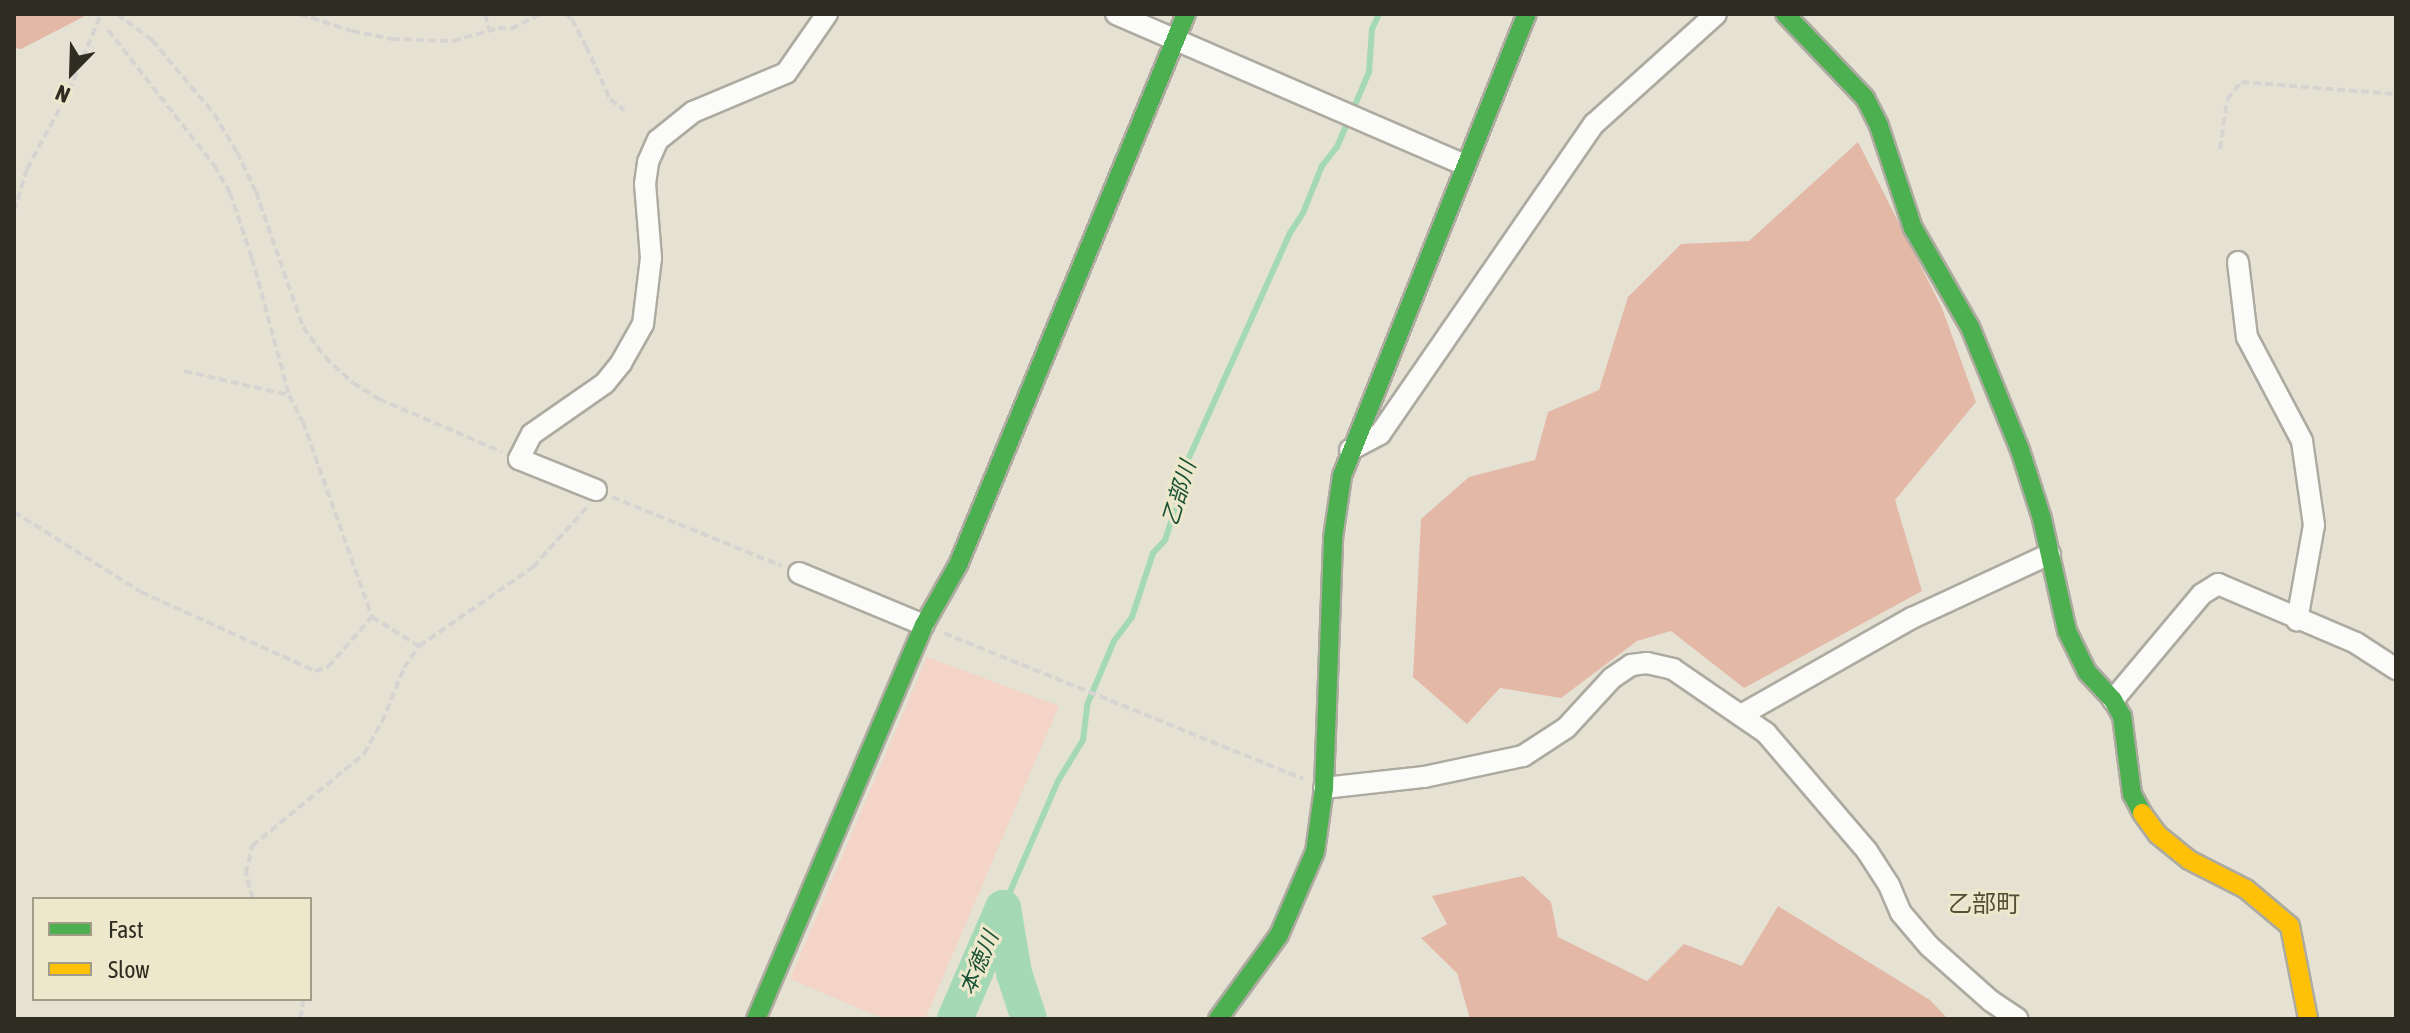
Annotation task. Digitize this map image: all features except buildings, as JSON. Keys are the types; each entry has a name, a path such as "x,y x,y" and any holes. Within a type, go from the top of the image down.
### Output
{"street":[{"path":"596,490 519,459 532,434 605,383 640,331 648,302 651,258 645,184 648,162 658,140 693,112 786,73 827,14"},
{"path":"1116,14 1465,165"},
{"path":"756,1019 924,625 958,565 1186,14"},
{"path":"1218,1019 1279,935 1315,852 1324,788 1333,538 1342,476 1527,14"},
{"path":"1350,450 1380,434 1594,124 1716,14"},
{"path":"1785,14 1851,80 1879,126 1913,228 1970,327 2020,450 2050,554 2067,631 2087,672 2113,700 2126,728 2132,794 2142,814 2157,834 2189,860 2246,889 2290,926 2308,1019"},
{"path":"2238,262 2247,337 2302,441 2314,525 2297,620"},
{"path":"1741,715 1912,618 2050,554"},
{"path":"799,573 924,625"},
{"path":"2113,700 2210,586 2226,587 2356,643 2396,669"},
{"path":"1324,788 1424,777 1523,756 1566,728 1612,678 1631,665 1647,663 1673,669 1766,733 1867,851 1889,885 1901,913 1929,946 1991,1001 2018,1019"}],"path":[{"path":"14,211 27,169 69,91 101,14"},
{"path":"300,14 352,31 392,39 453,41 511,29 541,14"},
{"path":"485,14 490,31"},
{"path":"564,14 579,33 610,99 624,110"},
{"path":"121,15 152,40 214,114 237,152 256,192 303,327 325,357 353,383 379,399 519,459"},
{"path":"108,30 214,165 230,193 252,258 289,395 303,422 372,617 419,646"},
{"path":"2220,149 2227,100 2241,82 2396,94"},
{"path":"184,371 289,395"},
{"path":"252,897 246,874 252,846 364,754 382,722 404,668 419,646 533,567 574,524 596,490 799,573"},
{"path":"14,512 141,592 306,669 315,671 328,667 372,617"},
{"path":"924,625 1324,788"}],"shaded area":[{"path":"14,14 89,14 21,49 14,48"},
{"path":"1858,142 1942,308 1976,402 1895,500 1922,591 1744,688 1671,631 1637,641 1561,698 1500,688 1467,724 1413,677 1421,519 1469,477 1535,460 1548,412 1599,390 1628,297 1681,244 1749,241"},
{"path":"927,657 1059,706 925,1019 884,1019 790,979"},
{"path":"1523,876 1551,902 1558,937 1647,981 1684,944 1742,966 1778,906 1930,1000 1948,1019 1470,1019 1457,973 1421,938 1447,924 1432,896"}],"waterway":[{"name":"乙部川","path":"1003,908 1058,781 1083,740 1087,705 1114,641 1132,617 1153,553 1165,540 1184,483 1183,471 1290,233 1303,213 1322,166 1337,147 1369,72 1372,29 1379,14"},
{"name":"乙部川","path":"1003,908 1014,973 1029,1019"},
{"name":"本徳川","path":"955,1019 1003,908"}],"traffic: fast":[{"path":"756,1019 924,625 958,565 1186,14"},
{"path":"1218,1019 1279,935 1315,852 1324,788 1333,538 1342,476 1527,14"},
{"path":"1785,14 1865,98 1879,126 1913,228 1970,327 2020,450 2042,519 2067,631 2087,672 2113,700 2122,716 2132,794 2142,813"}],"traffic: slow":[{"path":"2142,813 2157,834 2189,860 2246,889 2290,926 2308,1019"}],"district":[{"name":"乙部町","path":"1984,904"}]}
